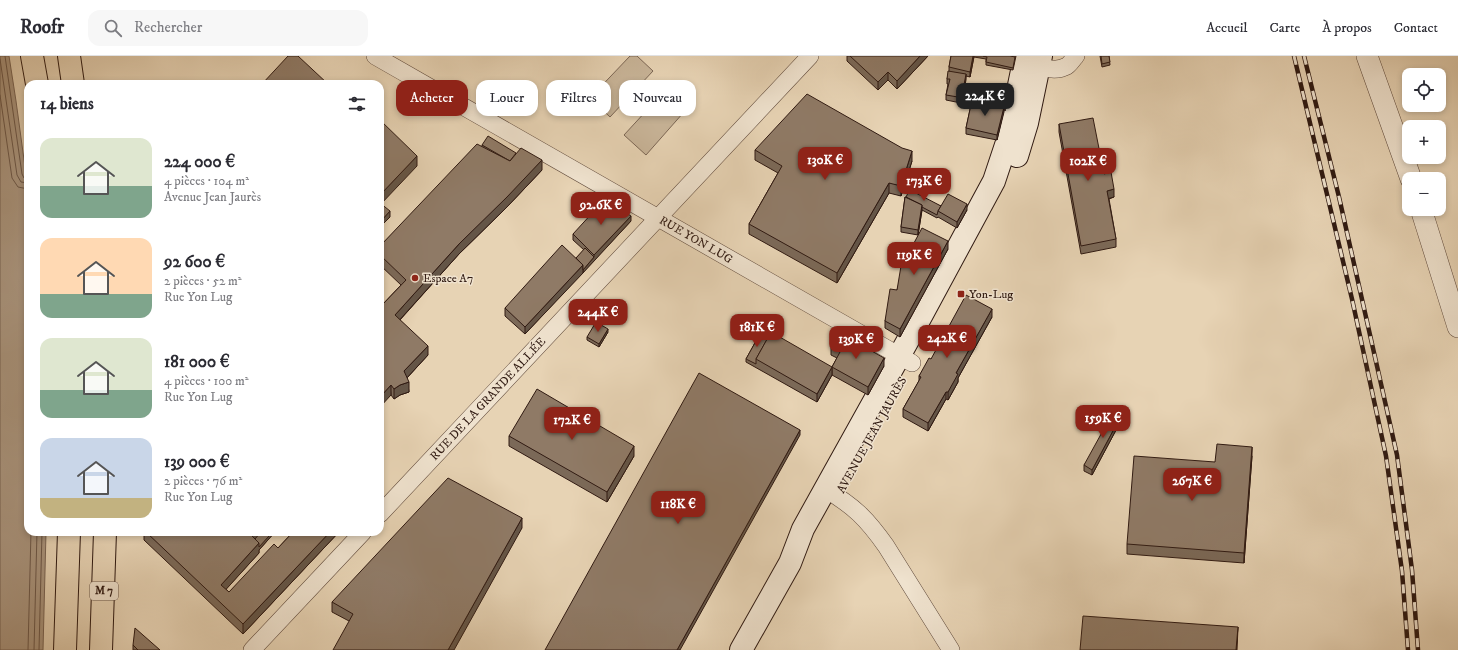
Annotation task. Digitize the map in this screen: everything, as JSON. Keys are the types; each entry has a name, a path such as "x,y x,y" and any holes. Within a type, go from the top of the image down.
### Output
{"highway":[{"path":"32,56 36,80"},
{"path":"69,56 72,80"},
{"path":"65,650 69,536"},
{"name":"M 7","path":"102,644 105,536"}],"main road":[{"name":"AVENUE JEAN JAURÈS","path":"741,650 790,563 803,529 831,493 906,360 994,181 1034,59"}],"street":[{"name":"RUE YON LUG","path":"375,56 906,360"},
{"name":"RUE DE LA GRANDE ALLÉE","path":"384,510 810,56"},
{"path":"1034,59 1056,69 1067,65 1076,56"},
{"path":"1367,56 1408,172"},
{"path":"1423,216 1458,326"},
{"path":"831,493 861,514 875,530 951,650"},
{"path":"252,650 359,536"}],"shaded area":[{"path":"630,56 637,56 653,71 645,80 619,80 619,107 611,116 611,80 607,80"},
{"path":"641,116 680,116 646,155 624,135"}],"water":[{"path":"0,56 9,56 24,160 24,536 46,536 43,650 0,650"}],"building":[{"path":"288,56 298,56 324,80 266,80"},
{"path":"850,56 920,56 897,81 888,72 878,82"},
{"path":"951,56 973,56 970,72 949,67"},
{"path":"983,56 1015,57 1013,68 986,62 987,57"},
{"path":"1101,56 1109,56 1110,62 1102,64"},
{"path":"948,71 966,74 964,85 975,87 974,89 1006,95 1005,105 946,95 950,79 947,79"},
{"path":"807,94 902,148 912,151 901,186 889,183 837,273 749,224 782,166 755,150"},
{"path":"972,100 1004,107 997,135 966,128"},
{"path":"1093,118 1104,174 1111,172 1114,189 1107,191 1116,239 1081,246 1059,124"},
{"path":"384,124 417,156 384,191"},
{"path":"488,136 516,153 510,161 482,145"},
{"name":"Espace A7","path":"477,144 510,161 521,148 542,160 459,244 395,315 428,346 404,371 409,382 394,389 391,385 384,393 384,303 406,280 384,259 384,242"},
{"path":"915,176 938,181 936,190 914,185"},
{"path":"909,191 914,192 941,206 937,215 906,197"},
{"path":"948,194 967,204 957,222 938,211"},
{"path":"905,197 922,205 918,230 901,227"},
{"path":"605,199 631,216 594,255 573,234"},
{"path":"384,206 390,211 384,218"},
{"path":"922,228 948,241 900,329 885,321 890,289 897,290 903,254 907,256"},
{"path":"562,245 583,265 525,327 505,308"},
{"path":"585,248 594,257 583,270 583,265 576,258"},
{"path":"966,295 992,309 956,373 958,374 948,392 946,392 928,423 903,409 921,377 919,376 929,358 931,359"},
{"path":"596,322 608,329 599,344 587,337"},
{"path":"761,332 769,336 756,359 756,364 746,359"},
{"path":"771,332 832,367 817,394 756,359"},
{"path":"840,333 884,358 868,387 832,367 840,352 831,348"},
{"path":"699,373 800,430 677,650 545,650"},
{"path":"537,389 634,446 607,492 509,436"},
{"path":"1116,407 1123,412 1092,470 1084,465"},
{"path":"1217,444 1252,447 1244,553 1127,544 1134,456 1215,462"},
{"path":"448,478 522,518 448,650 333,650 353,614 332,602"},
{"path":"150,536 252,536 259,543 221,585 229,592 274,544 278,548 289,536 326,536 243,624"},
{"path":"258,536 269,536 259,547 259,543 255,539"},
{"path":"1083,616 1238,627 1236,650 1080,650"},
{"path":"135,628 160,650 138,650 133,645"}],"railway":[{"path":"1294,56 1352,299 1386,456 1402,571 1408,650"},
{"path":"1304,56 1339,197 1397,455 1412,570 1418,650"}],"place":[{"name":"Espace A7","path":"415,278"},
{"name":"Yon-Lug","path":"961,294"}]}
